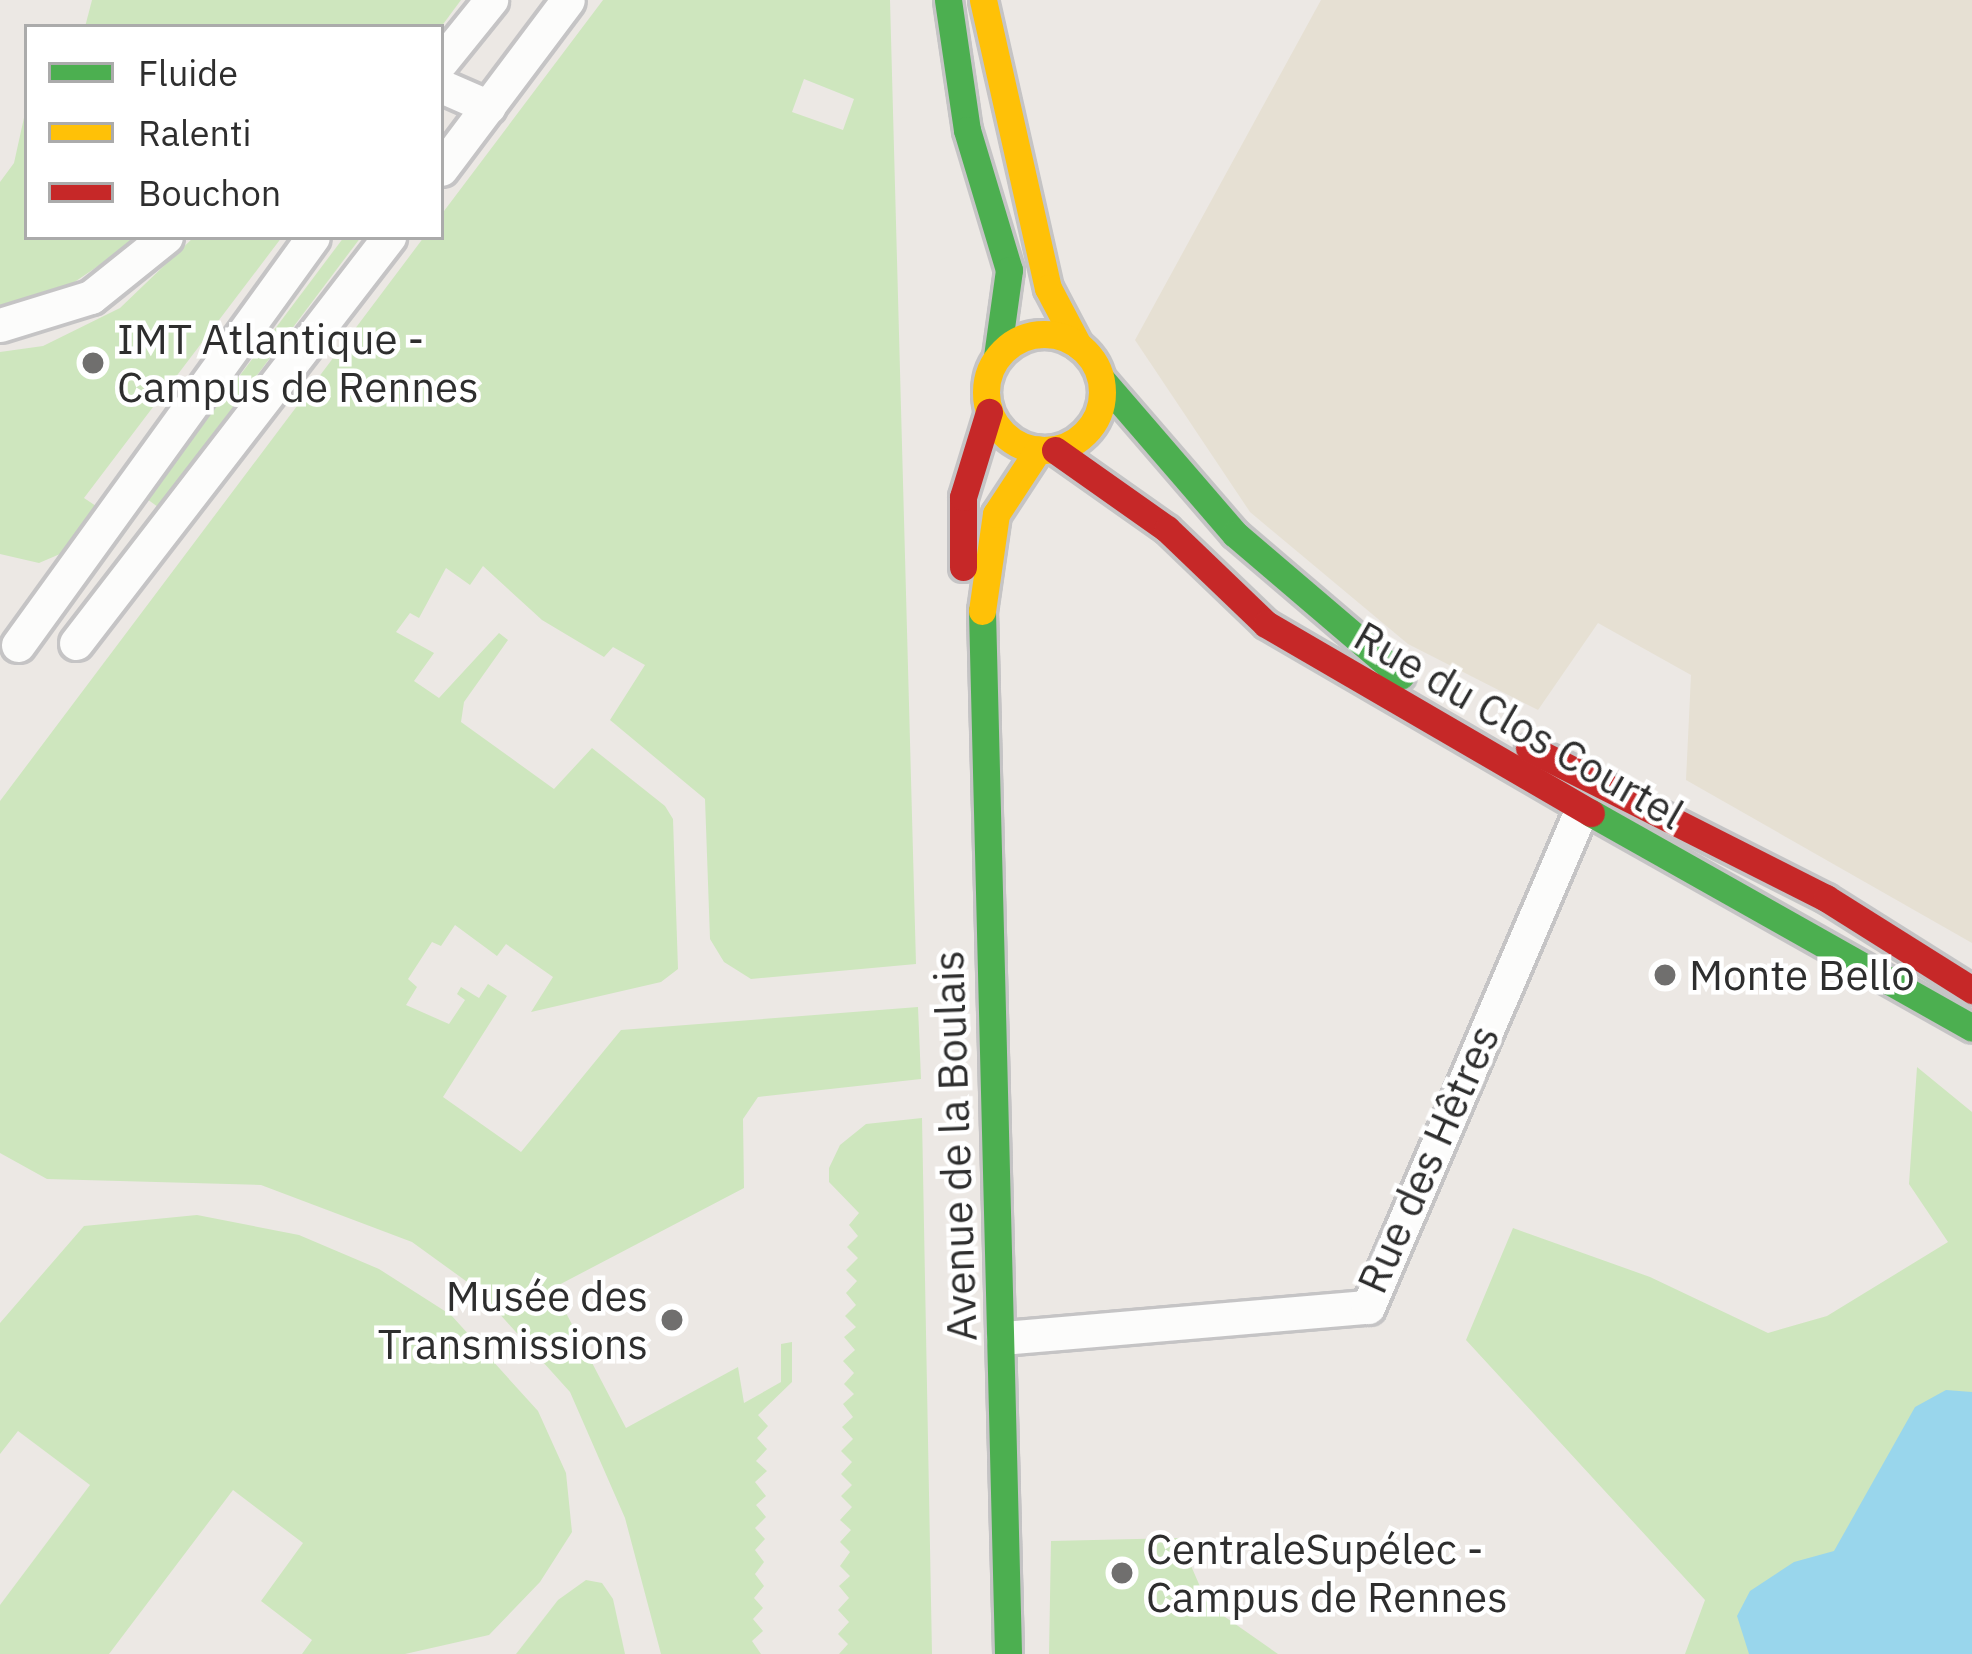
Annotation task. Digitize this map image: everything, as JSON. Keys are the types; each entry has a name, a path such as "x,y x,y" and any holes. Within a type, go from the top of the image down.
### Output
{"main road":[{"path":"948,0 967,130 1009,270 997,357 988,374 988,412 1008,439 1047,450 1098,417 1102,380 1048,288 983,0"},
{"path":"997,357 1036,334 1078,345"},
{"name":"Rue du Clos Courtel","path":"1102,380 1235,534 1387,667 1826,898 1972,990"},
{"name":"Avenue de la Boulais","path":"979,636 963,568 963,497 988,412"},
{"name":"Rue du Clos Courtel","path":"1047,450 1167,529 1266,624 1580,813 1972,1028"},
{"name":"Avenue de la Boulais","path":"1008,1654 1003,1338 979,636 996,514 1047,450"}],"street":[{"path":"444,58 491,0"},
{"path":"444,165 568,0"},
{"path":"444,87 489,107"},
{"path":"0,325 91,297 162,240"},
{"path":"18,645 311,240"},
{"path":"76,643 387,240"},
{"name":"Rue des Hêtres","path":"1003,1338 1369,1307 1580,813"}],"shaded area":[{"path":"1321,0 1972,0 1972,943 1686,780 1691,675 1598,623 1538,710 1408,644 1250,512 1135,340"}],"green space":[{"path":"92,0 461,0 443,24 86,24"},
{"path":"603,0 890,0 916,964 751,979 724,962 710,939 705,799 610,720 645,665 613,647 604,657 542,620 483,566 470,585 446,568 419,618 410,613 396,632 434,653 414,681 439,698 499,633 508,640 464,702 461,722 554,789 592,748 665,806 673,819 678,969 661,982 531,1012 553,977 506,944 497,956 455,925 441,946 432,942 408,979 417,987 406,1005 449,1024 465,1000 457,994 461,987 479,998 488,984 507,996 443,1097 521,1152 621,1030 918,1007 921,1079 758,1097 743,1119 744,1188 553,1288 626,1428 738,1367 744,1403 781,1382 781,1344 792,1342 792,1382 758,1415 768,1426 757,1438 767,1449 756,1461 767,1471 755,1482 766,1496 756,1505 766,1517 755,1528 765,1539 755,1550 764,1562 755,1574 764,1586 754,1598 763,1608 753,1619 763,1631 752,1641 761,1654 661,1654 625,1518 570,1392 477,1289 412,1242 261,1185 47,1179 0,1153 0,801 422,240 444,240 444,211","holes":["804,79 854,99 843,130 792,112"]},
{"path":"24,118 24,240 137,240 45,302 0,308 0,182 14,163"},
{"path":"191,240 280,240 84,498 99,508 67,551 39,563 0,554 0,352 43,346 120,308"},
{"path":"342,240 359,240 158,507 147,499"},
{"path":"1917,1067 1972,1112 1972,1654 1685,1654 1705,1600 1466,1340 1513,1228 1650,1277 1768,1333 1827,1316 1948,1242 1909,1184"},
{"path":"922,1118 932,1654 839,1654 848,1644 838,1634 849,1622 838,1610 849,1598 839,1586 850,1576 840,1566 850,1552 840,1542 851,1530 840,1520 852,1507 841,1496 852,1485 841,1474 852,1462 841,1451 853,1439 842,1427 853,1417 843,1404 854,1394 844,1384 854,1373 843,1361 855,1350 844,1337 856,1327 845,1316 856,1305 846,1293 857,1281 846,1270 858,1258 847,1247 858,1236 849,1225 859,1213 829,1182 829,1168 840,1145 866,1124"},
{"path":"197,1215 299,1235 379,1269 451,1315 538,1411 566,1473 572,1532 540,1582 489,1635 405,1654 302,1654 312,1640 261,1601 303,1543 233,1490 109,1654 0,1654 0,1605 90,1485 18,1431 0,1454 0,1323 84,1226"},
{"name":"CentraleSupélec - Campus de Rennes","path":"1179,1538 1208,1605 1278,1654 1049,1654 1051,1541"},
{"path":"586,1580 602,1583 613,1599 625,1654 516,1654 558,1600"}],"water":[{"path":"1946,1390 1972,1392 1972,1654 1749,1654 1737,1616 1750,1591 1794,1562 1834,1551 1915,1407"}],"traffic: fast":[{"path":"948,0 967,130 1009,270 997,357"},
{"path":"1102,380 1235,534 1401,676"},
{"path":"982,611 1008,1654"},
{"path":"1591,813 1972,1028"}],"traffic: slow":[{"path":"983,0 1048,288 1078,345"},
{"path":"1044,334 1066,338 1085,351 1098,370 1102,392 1098,414 1085,433 1066,446 1044,450 1022,446 1003,433 990,414 986,392 990,370 1003,351 1022,338 1044,334"},
{"path":"982,611 996,514 1038,450"}],"traffic: jam":[{"path":"963,567 963,497 989,412"},
{"path":"1055,450 1167,529 1266,624 1591,813"},
{"path":"1529,748 1826,898 1972,990"}],"place":[{"name":"IMT Atlantique - Campus de Rennes","path":"93,363"},
{"name":"Monte Bello","path":"1665,975"},
{"name":"Musée des Transmissions","path":"672,1320"},
{"name":"CentraleSupélec - Campus de Rennes","path":"1122,1573"}]}
